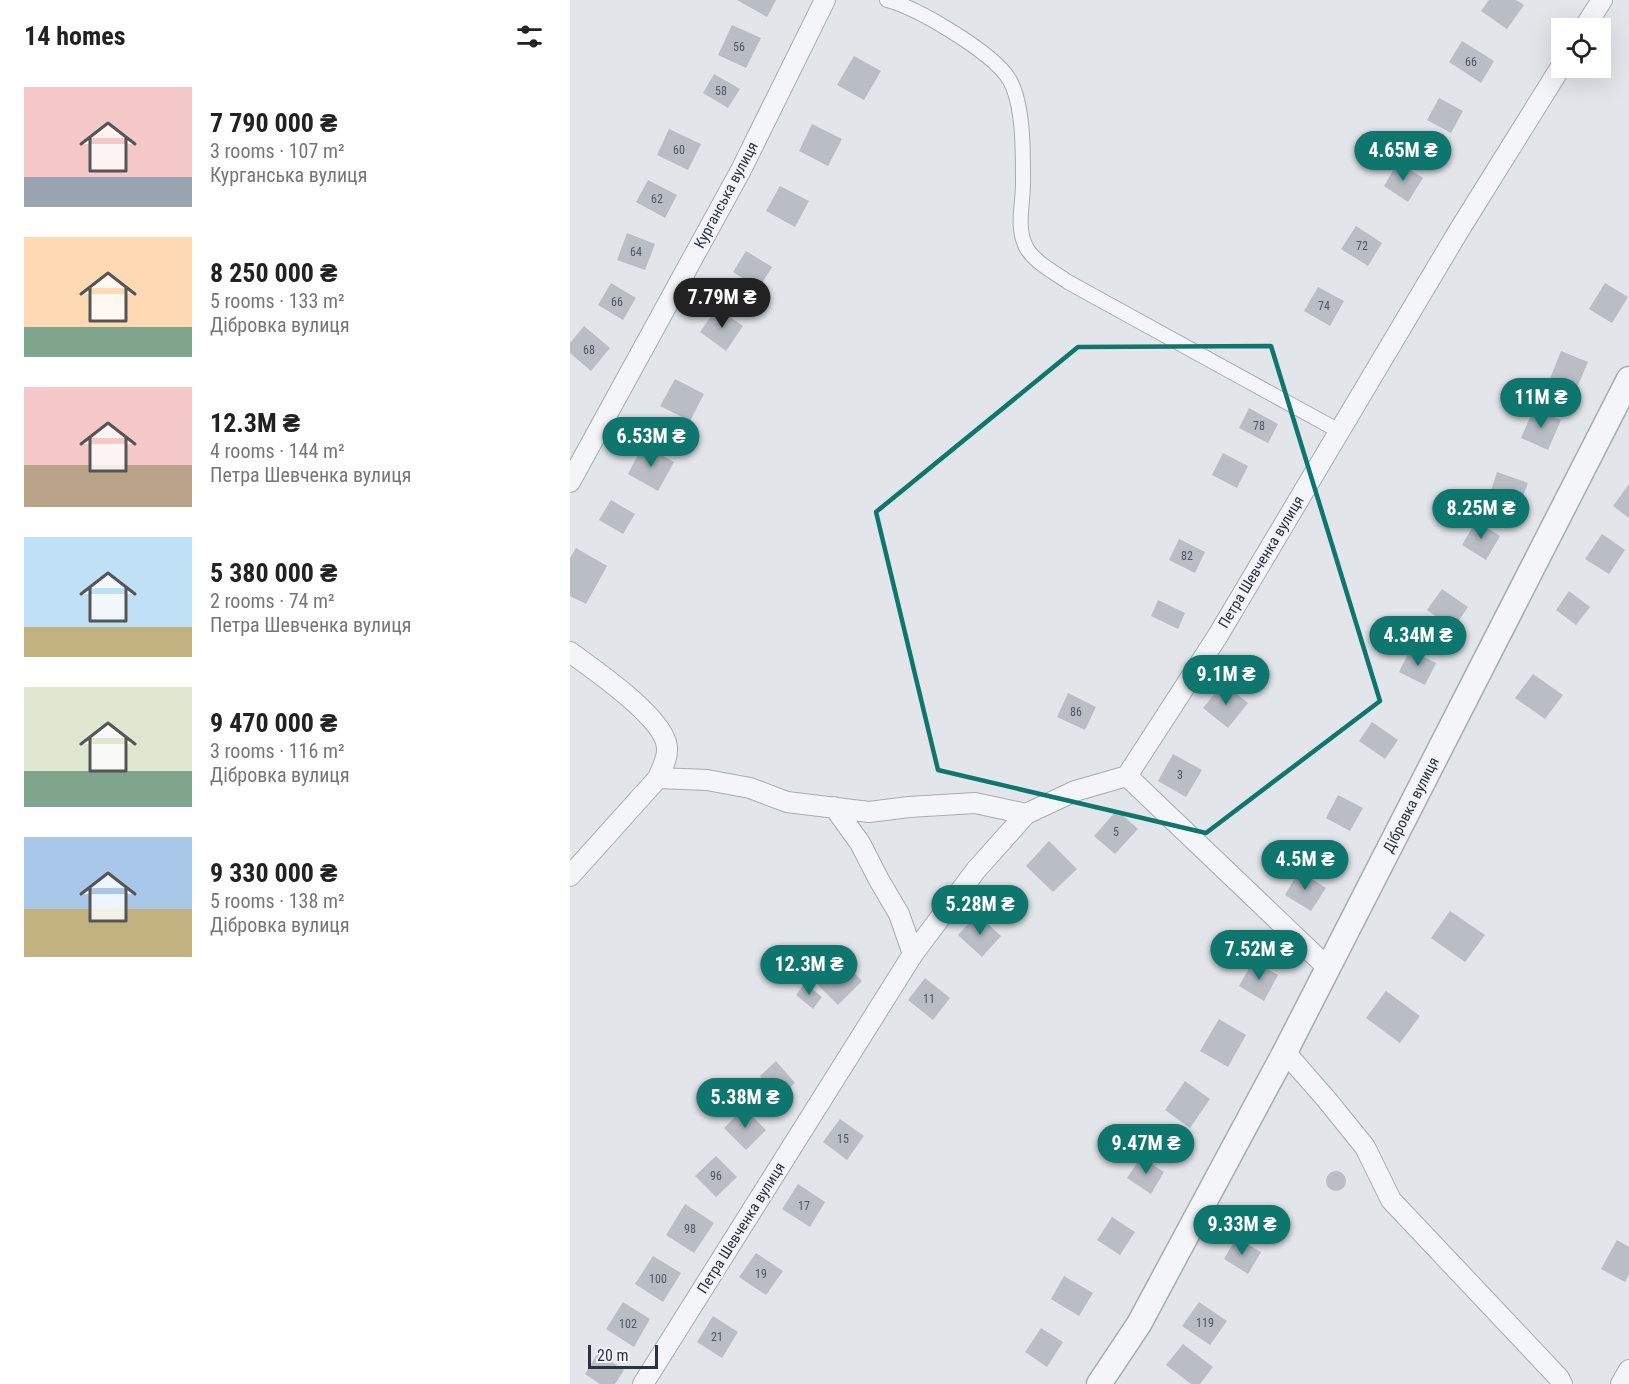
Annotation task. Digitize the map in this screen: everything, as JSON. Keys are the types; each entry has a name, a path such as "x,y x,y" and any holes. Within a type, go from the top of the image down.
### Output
{"street":[{"name":"Курганська вулиця","path":"570,482 741,170 825,0"},
{"path":"886,0 912,9 965,40 992,61 1008,79 1017,99 1021,133 1023,188 1020,226 1022,237 1030,253 1045,267 1068,282 1340,431"},
{"path":"1590,18 1602,0"},
{"name":"Петра Шевченка вулиця","path":"642,1384 913,954 976,870 1026,814 1076,791 1126,776 1217,637 1458,232 1554,78"},
{"name":"Дібровка вулиця","path":"1099,1384 1139,1324 1286,1052 1629,380"},
{"path":"570,652 630,699 660,730 667,747 658,778 570,876"},
{"path":"1126,776 1328,968"},
{"path":"658,778 707,780 750,788 787,802 868,812 975,803 1026,814"},
{"path":"834,807 860,843 899,914 913,954"},
{"path":"1286,1052 1365,1147 1391,1200 1559,1378 1562,1384"},
{"path":"1621,1384 1629,1370"}],"highlighted area":[{"path":"1271,346 1380,701 1206,833 938,770 876,512 1078,347"}],"building":[{"path":"737,0 776,0 767,17"},
{"path":"1489,0 1516,0 1524,5 1507,29 1481,11"},
{"path":"732,25 761,38 746,68 718,55"},
{"path":"1462,41 1494,61 1481,83 1449,62"},
{"path":"854,56 881,71 864,100 837,85"},
{"path":"714,74 740,89 728,108 703,93"},
{"path":"1439,98 1463,111 1451,133 1427,120"},
{"path":"812,124 842,139 828,166 799,151"},
{"path":"669,129 701,144 688,170 657,155"},
{"path":"1398,162 1423,178 1408,202 1384,186"},
{"path":"648,180 677,195 665,218 636,202"},
{"path":"780,186 809,201 795,227 766,211"},
{"path":"1356,226 1382,243 1368,266 1341,249"},
{"path":"627,233 655,244 645,270 617,260"},
{"path":"746,251 772,267 759,288 733,272"},
{"path":"611,283 636,298 623,320 598,305"},
{"path":"1605,283 1628,297 1612,323 1589,309"},
{"path":"1318,287 1344,301 1330,326 1304,311"},
{"path":"717,308 743,326 726,351 700,332"},
{"path":"584,326 610,348 591,371 570,353 570,343"},
{"path":"1561,351 1588,362 1575,392 1549,381"},
{"path":"675,379 704,394 690,421 660,406"},
{"path":"1249,408 1278,424 1268,443 1239,428"},
{"path":"1534,408 1561,420 1548,450 1521,438"},
{"path":"643,445 674,462 658,491 628,474"},
{"path":"1223,453 1248,466 1237,488 1212,475"},
{"path":"1497,472 1528,483 1519,507 1489,497"},
{"path":"1629,484 1629,518 1613,506"},
{"path":"611,500 635,514 623,534 599,520"},
{"path":"1476,521 1500,536 1486,560 1462,545"},
{"path":"1602,534 1625,550 1609,574 1585,559"},
{"path":"1179,539 1205,552 1195,573 1169,560"},
{"path":"576,548 607,566 586,604 570,596 570,558"},
{"path":"1442,589 1468,607 1453,629 1427,610"},
{"path":"1569,591 1590,607 1576,625 1556,610"},
{"path":"1158,600 1185,613 1178,629 1151,616"},
{"path":"1410,650 1436,663 1425,685 1399,672"},
{"path":"1533,674 1563,695 1545,719 1515,698"},
{"path":"1223,683 1248,703 1228,728 1203,708"},
{"path":"1068,693 1096,707 1085,730 1057,717"},
{"path":"1372,722 1398,740 1385,759 1359,741"},
{"path":"1173,754 1202,770 1186,797 1158,781"},
{"path":"1338,795 1363,808 1350,831 1326,818"},
{"path":"1117,810 1138,829 1115,854 1094,836"},
{"path":"1049,841 1077,869 1053,892 1026,866"},
{"path":"1299,871 1326,888 1311,911 1285,895"},
{"path":"1450,911 1485,935 1465,962 1431,938"},
{"path":"977,914 1001,936 982,957 958,935"},
{"path":"841,959 862,981 838,1005 816,983"},
{"path":"1253,961 1278,975 1264,1001 1239,986"},
{"path":"925,978 950,998 933,1020 908,1000"},
{"path":"805,983 822,997 813,1009 796,995"},
{"path":"1386,991 1420,1016 1400,1043 1366,1018"},
{"path":"1219,1019 1246,1035 1228,1067 1200,1051"},
{"path":"776,1061 795,1083 779,1098 760,1076"},
{"path":"1185,1081 1210,1099 1190,1128 1165,1110"},
{"path":"744,1108 766,1130 746,1150 724,1128"},
{"path":"840,1119 864,1136 847,1160 823,1142"},
{"path":"716,1156 737,1177 716,1197 695,1176"},
{"path":"1141,1157 1164,1172 1151,1194 1127,1178"},
{"path":"1336,1171 1343,1174 1346,1181 1343,1188 1336,1191 1329,1188 1326,1181 1329,1174"},
{"path":"798,1184 825,1202 810,1227 782,1209"},
{"path":"685,1204 714,1223 694,1253 666,1235"},
{"path":"1112,1217 1135,1232 1120,1255 1097,1240"},
{"path":"1236,1238 1261,1252 1248,1274 1224,1259"},
{"path":"1617,1240 1629,1247 1629,1274 1625,1282 1601,1269"},
{"path":"756,1253 783,1271 766,1295 739,1277"},
{"path":"653,1256 681,1273 663,1302 635,1284"},
{"path":"1064,1276 1093,1293 1079,1316 1051,1299"},
{"path":"623,1302 650,1319 634,1347 606,1329"},
{"path":"1199,1302 1227,1321 1210,1345 1182,1326"},
{"path":"713,1316 738,1332 722,1358 697,1342"},
{"path":"1041,1328 1063,1342 1047,1367 1025,1352"},
{"path":"1183,1344 1213,1367 1200,1384 1191,1384 1166,1365"},
{"path":"598,1353 624,1370 615,1384 600,1384 585,1374"}]}
